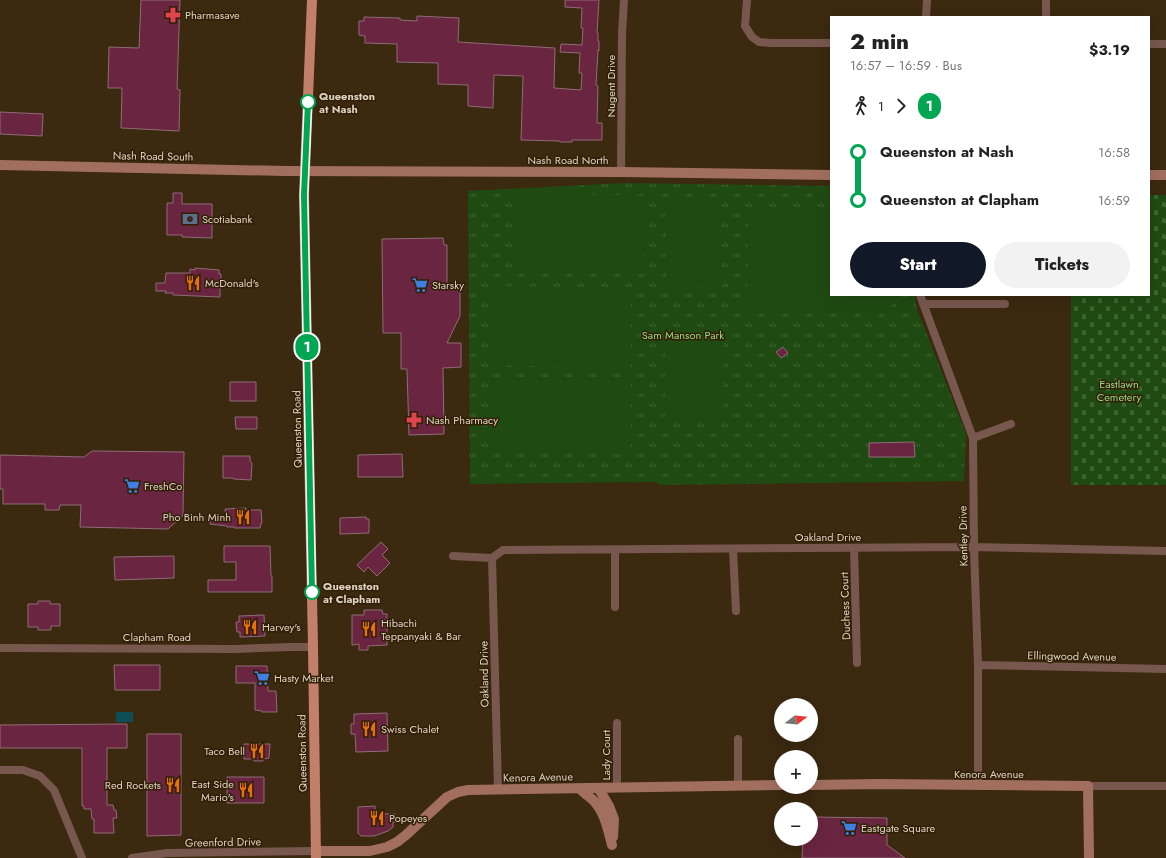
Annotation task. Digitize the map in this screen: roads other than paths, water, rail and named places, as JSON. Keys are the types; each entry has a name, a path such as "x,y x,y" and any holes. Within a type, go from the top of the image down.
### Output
{"main road":[{"name":"Queenston Road","path":"312,0 304,195 316,855"}],"street":[{"name":"Nugent Drive","path":"621,172 622,34 624,0"},
{"path":"747,0 745,26 752,38 760,42 771,43 830,43"},
{"path":"926,16 928,0"},
{"path":"1046,0 1046,16"},
{"path":"1150,44 1166,44"},
{"name":"Nash Road South","path":"0,165 306,170"},
{"name":"Nash Road North","path":"306,170 830,175"},
{"path":"1150,175 1166,175"},
{"name":"Kentley Drive","path":"920,296 973,438 974,547 978,665 978,786"},
{"path":"923,304 1005,304"},
{"path":"973,438 1011,424"},
{"name":"Oakland Drive","path":"453,556 492,558 503,550 974,547 1166,551"},
{"name":"Duchess Court","path":"854,548 857,663"},
{"path":"733,549 736,611"},
{"path":"615,550 616,607"},
{"name":"Oakland Drive","path":"492,558 498,790"},
{"name":"Clapham Road","path":"0,648 235,649 290,646 313,647"},
{"name":"Ellingwood Avenue","path":"978,665 1166,669"},
{"name":"Lady Court","path":"617,723 617,788"},
{"path":"738,739 738,786"},
{"path":"0,770 23,770 40,776 54,790 82,858"},
{"name":"Kenora Avenue","path":"818,785 1166,786"},
{"name":"Kenora Avenue","path":"316,855 370,851 387,847 406,835 447,797 458,792 468,790 774,786"},
{"path":"1088,786 1089,858"},
{"path":"580,789 595,802 604,817 612,845 614,818 609,806 598,789"},
{"name":"Greenford Drive","path":"132,858 167,853 316,855"}],"water":[{"path":"116,712 133,712 133,722 116,722"}],"place":[{"name":"Pharmasave","path":"173,15"},
{"name":"Queenston at Nash","path":"308,102"},
{"name":"Scotiabank","path":"190,219"},
{"name":"McDonald's","path":"193,283"},
{"name":"Starsky","path":"420,285"},
{"name":"Nash Pharmacy","path":"414,420"},
{"name":"FreshCo","path":"132,486"},
{"name":"Pho Binh Minh","path":"243,517"},
{"name":"Queenston at Clapham","path":"312,592"},
{"name":"Harvey's","path":"250,627"},
{"name":"Hibachi Teppanyaki & Bar","path":"369,629"},
{"name":"Hasty Market","path":"262,678"},
{"name":"Swiss Chalet","path":"369,729"},
{"name":"Taco Bell","path":"257,751"},
{"name":"Red Rockets","path":"173,785"},
{"name":"East Side Mario's","path":"246,790"},
{"name":"Popeyes","path":"377,818"},
{"name":"Eastgate Square","path":"849,828"}],"park label":[{"name":"Sam Manson Park","path":"683,335"},
{"name":"Eastlawn Cemetery","path":"1119,390"}]}
